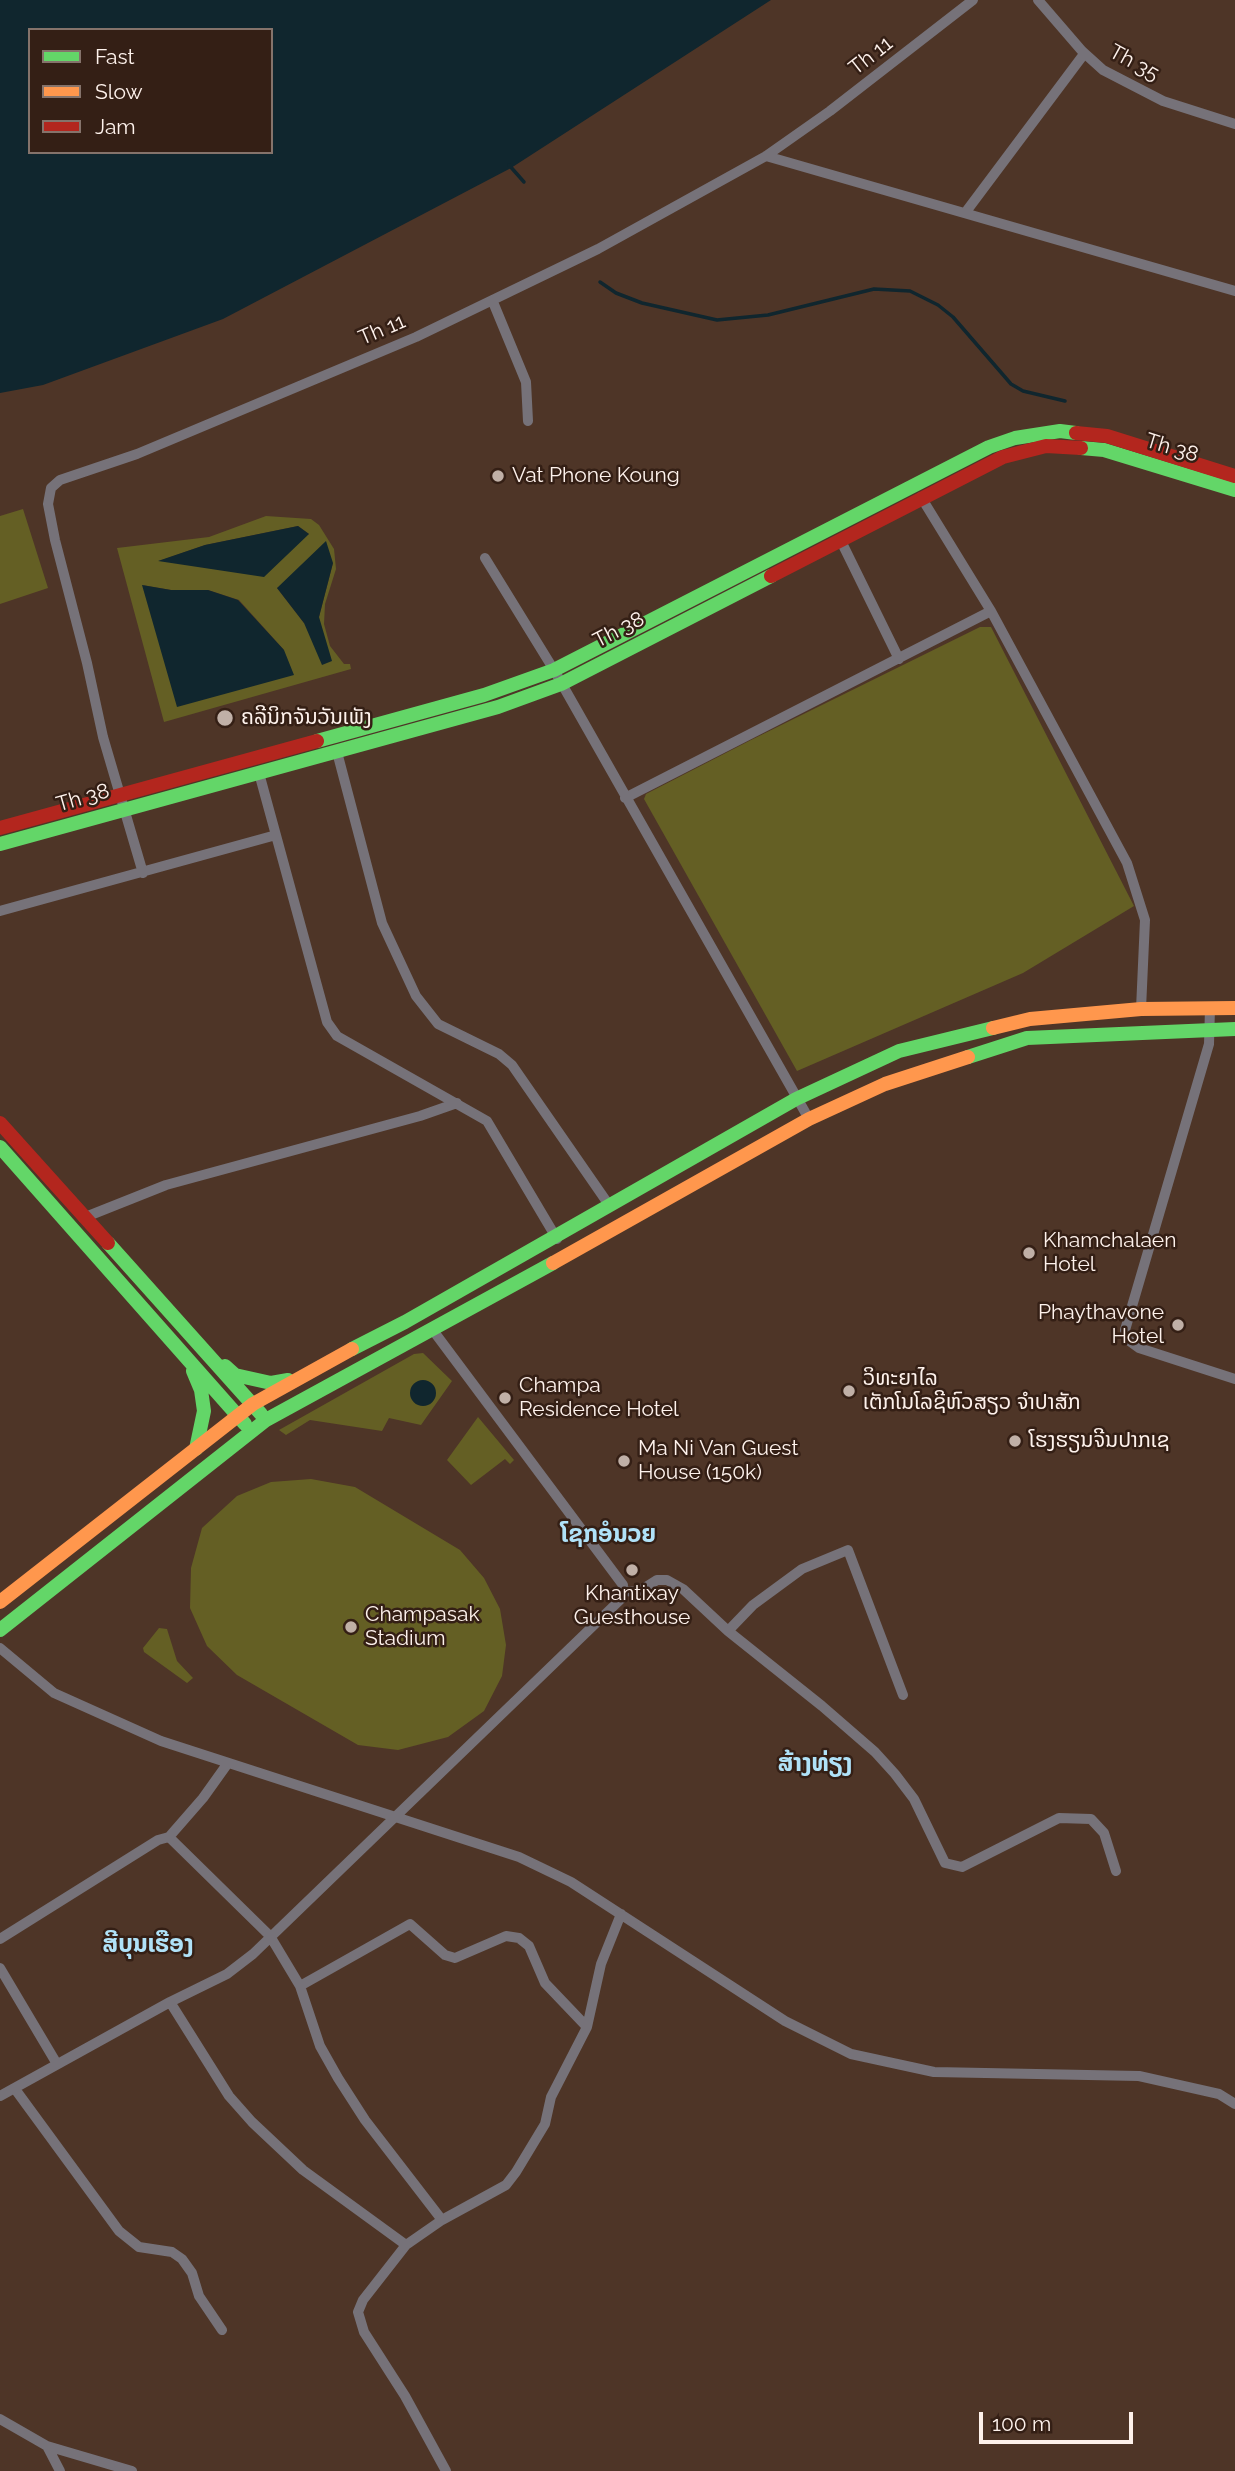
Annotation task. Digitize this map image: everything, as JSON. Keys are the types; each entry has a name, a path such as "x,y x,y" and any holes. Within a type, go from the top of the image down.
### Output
{"main road":[{"name":"Th 38","path":"0,844 120,801 410,716 554,670 910,486 989,447 1015,438 1060,431 1107,436 1235,476"},
{"name":"Th 38","path":"0,828 259,773 498,707 561,684 921,497 1003,457 1028,449 1065,446 1104,450 1235,490"},
{"path":"0,1602 253,1404 796,1099 900,1051 960,1034 1030,1019 1141,1009 1235,1008"},
{"path":"0,1630 266,1420 433,1331 566,1253 809,1119 885,1083 1027,1038 1235,1030"},
{"path":"0,1123 186,1357 251,1432"},
{"path":"0,1147 201,1347 266,1420"},
{"path":"201,1347 235,1375 271,1383 293,1380"},
{"path":"186,1357 201,1390 204,1410 196,1449"}],"street":[{"name":"Th 11","path":"144,873 120,801 55,540 48,504 51,488 60,480 137,454 494,302 598,249 766,156 830,111 973,0"},
{"name":"Th 35","path":"1038,0 1084,54 1102,70 1163,102 1235,124"},
{"path":"965,213 1084,54"},
{"path":"766,156 1235,291"},
{"path":"494,302 526,382 528,421"},
{"path":"921,497 991,611 1127,863 1145,920 1141,1009"},
{"path":"840,539 900,659"},
{"path":"485,558 554,670 809,1119"},
{"path":"625,798 991,611"},
{"path":"337,752 382,923 416,996 438,1024 499,1054 513,1065 609,1205"},
{"path":"259,773 327,1022 337,1036 487,1121 566,1253"},
{"path":"0,911 276,835"},
{"path":"1210,1008 1209,1044 1125,1330 1128,1340 1139,1348 1235,1379"},
{"path":"78,1222 166,1185 420,1116 457,1103"},
{"path":"0,2096 170,2002 227,1974 253,1954 621,1599 623,1585 433,1331 424,1310"},
{"path":"727,1631 753,1605 802,1569 848,1550 903,1695"},
{"path":"624,1591 638,1592 657,1580 667,1580 682,1589 727,1631 875,1752 914,1799 945,1863 962,1867 1059,1818 1091,1819 1104,1833 1116,1871"},
{"path":"0,1648 54,1693 161,1741 519,1857 571,1882 785,2021 851,2054 934,2072 1139,2076 1219,2094 1235,2104"},
{"path":"0,1940 158,1840 169,1837 203,1798 228,1763"},
{"path":"169,1837 270,1936 300,1986 320,2046 338,2078 365,2120 442,2220"},
{"path":"446,2471 405,2396 364,2332 358,2312 363,2300 406,2245 442,2220 506,2185 516,2172 545,2124 551,2097 587,2027 601,1964 621,1914"},
{"path":"300,1986 410,1924 445,1955 455,1958 506,1936 519,1938 529,1946 545,1983 587,2027"},
{"path":"0,1968 57,2064"},
{"path":"170,2002 229,2096 252,2122 303,2169 406,2245"},
{"path":"15,2089 118,2231 139,2247 172,2252 183,2259 192,2273 199,2296 222,2330"},
{"path":"0,2419 47,2446 132,2471"},
{"path":"47,2446 60,2471"}],"shaded area":[{"path":"23,509 48,588 0,604 0,516"},
{"path":"266,516 311,519 319,525 334,549 336,569 325,604 324,624 330,646 344,664 350,664 351,669 164,722 117,548 209,537","holes":["298,526 309,534 159,561 205,545","333,563 319,617 304,623 277,588","142,585 171,590 208,590 239,600 284,650"]},
{"path":"980,627 991,627 1134,906 1023,973 797,1071 644,799 646,794"},
{"path":"423,1353 452,1381 421,1425 389,1418 382,1431 310,1420 286,1435 279,1430 414,1354"},
{"path":"478,1417 514,1460 510,1464 505,1459 471,1485 447,1460"},
{"name":"Champasak Stadium","path":"311,1479 355,1487 460,1550 484,1578 500,1609 506,1645 502,1676 484,1711 448,1737 398,1750 358,1745 237,1675 207,1646 190,1608 191,1568 202,1528 237,1496 271,1482"},
{"path":"159,1628 167,1629 177,1661 193,1678 187,1683 144,1652 143,1648"}],"water":[{"path":"0,0 771,0 511,168 223,319 43,385 0,393"},
{"path":"298,526 309,534 264,577 158,561 205,545"},
{"path":"326,541 333,563 319,617 332,661 322,665 304,623 277,588"},
{"path":"142,585 171,590 208,590 238,600 284,650 294,675 177,707"},
{"path":"423,1380 432,1384 436,1393 432,1402 423,1406 414,1402 410,1393 414,1384"}],"waterway":[{"path":"509,165 524,182"},
{"path":"600,282 616,293 642,303 717,320 768,315 874,289 910,291 938,305 953,317 1011,384 1023,391 1065,401"}],"traffic: fast":[{"path":"317,741 484,695 554,670 989,447 1015,438 1060,431 1076,433"},
{"path":"1081,448 1104,450 1235,490"},
{"path":"0,844 498,707 561,684 771,576"},
{"path":"352,1349 405,1322 796,1099 899,1051 993,1028"},
{"path":"968,1057 1027,1038 1235,1029"},
{"path":"0,1147 245,1424"},
{"path":"108,1243 261,1414"},
{"path":"0,1630 266,1420 553,1263"},
{"path":"225,1366 235,1375 271,1383 288,1380"},
{"path":"193,1371 201,1390 204,1411 196,1449"}],"traffic: slow":[{"path":"993,1028 1030,1019 1141,1009 1235,1008"},
{"path":"553,1263 809,1119 885,1084 968,1057"},
{"path":"0,1602 253,1404 352,1349"}],"traffic: jam":[{"path":"1076,433 1107,436 1235,476"},
{"path":"771,576 1003,457 1046,446 1081,448"},
{"path":"0,828 317,741"},
{"path":"0,1123 108,1243"}],"place":[{"name":"Vat Phone Koung","path":"498,476"},
{"name":"ຄລີນິກຈັນວັນເພັງ","path":"225,718"},
{"name":"Khamchalaen Hotel","path":"1029,1253"},
{"name":"Phaythavone Hotel","path":"1178,1325"},
{"name":"ວິທະຍາໄລ ເຕັກໂນໂລຊີຫົວສຽວ ຈຳປາສັກ","path":"849,1391"},
{"name":"Champa Residence Hotel","path":"505,1398"},
{"name":"ໂຮງຮຽນຈີນປາກເຊ","path":"1015,1441"},
{"name":"Ma Ni Van Guest House (150k)","path":"624,1461"},
{"name":"Khantixay Guesthouse","path":"632,1570"},
{"name":"Champasak Stadium","path":"351,1627"}],"district":[{"name":"ໂຊກອໍນວຍ","path":"608,1535"},
{"name":"ສ້າງທ່ຽງ","path":"815,1764"},
{"name":"ສີບຸນເຮືອງ","path":"148,1945"}]}
